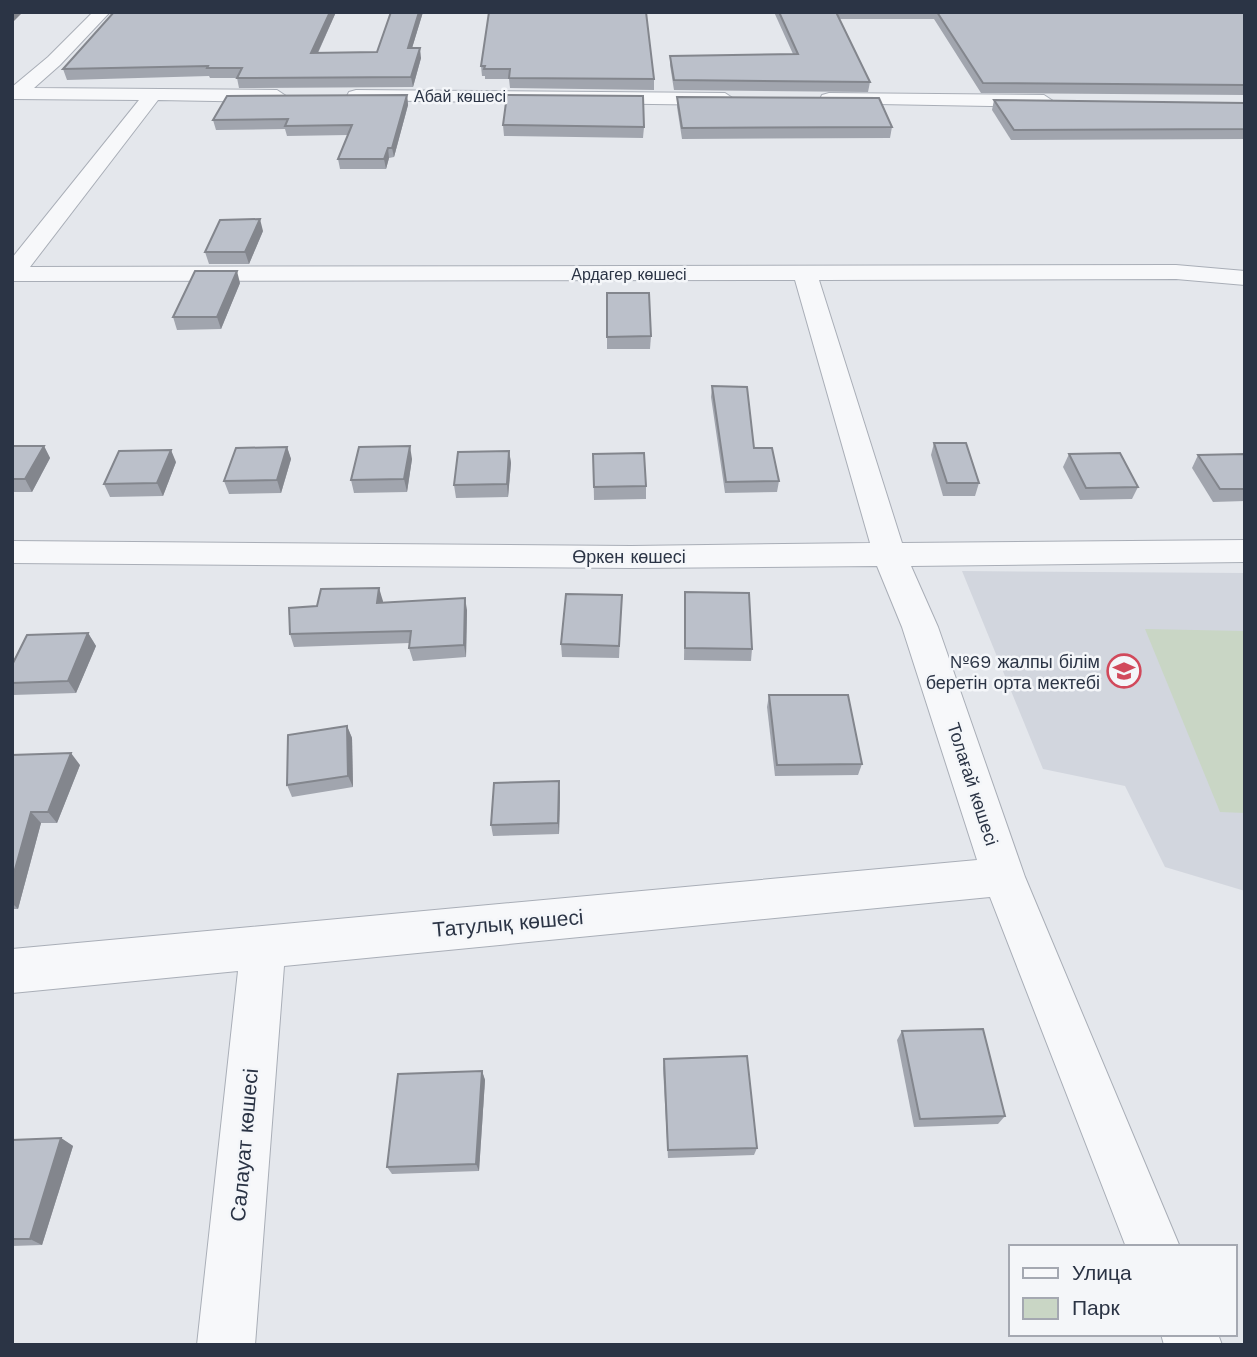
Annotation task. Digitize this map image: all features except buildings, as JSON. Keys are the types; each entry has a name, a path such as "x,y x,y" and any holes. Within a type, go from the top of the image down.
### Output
{"street":[{"path":"15,93 54,61 102,12"},
{"path":"15,93 151,97 290,96"},
{"name":"Абай көшесі","path":"332,96 750,99"},
{"path":"12,274 151,97"},
{"path":"806,99 1056,102"},
{"name":"Ардагер көшесі","path":"12,274 1176,272 1245,278"},
{"name":"Толағай көшесі","path":"805,273 888,554 920,627 1004,877 1152,1245"},
{"name":"Өркен көшесі","path":"12,552 631,557 1245,551"},
{"name":"Татулық көшесі","path":"12,971 1004,877"},
{"name":"Салауат көшесі","path":"226,1345 262,946"}],"shaded area":[{"name":"№69 жалпы білім беретін орта мектебі","path":"962,571 1245,573 1245,891 1165,867 1125,786 1043,769"}],"green space":[{"path":"1145,629 1245,631 1245,813 1220,812"}],"place":[{"name":"№69 жалпы білім беретін орта мектебі","path":"1124,671"}]}
